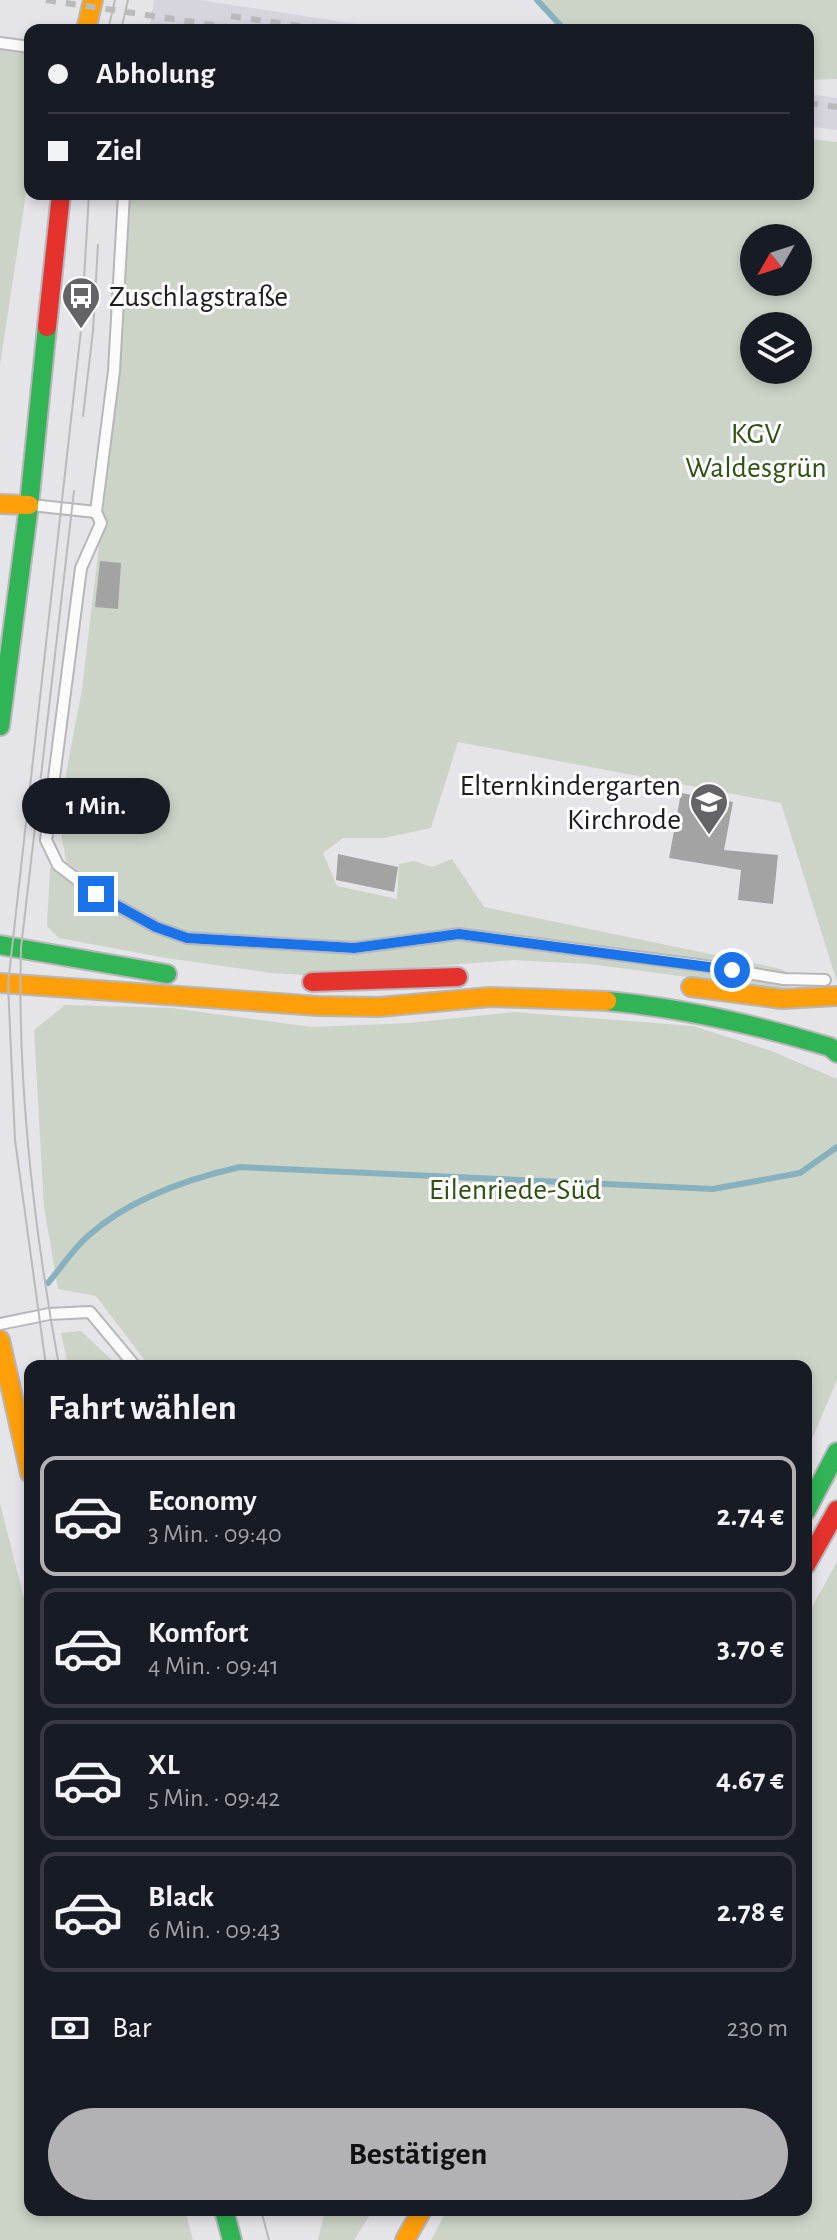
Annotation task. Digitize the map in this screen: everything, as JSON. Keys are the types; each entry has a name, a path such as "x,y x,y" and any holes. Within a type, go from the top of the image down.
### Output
{"main road":[{"path":"87,24 93,0"},
{"path":"0,726 29,505 60,200"},
{"path":"0,504 29,505"},
{"path":"0,945 197,979 229,981"},
{"path":"289,982 474,977"},
{"path":"505,979 534,980"},
{"path":"0,983 294,1006 381,1007 486,997 634,1002 764,1027 830,1047 837,1053"},
{"path":"679,985 771,999 806,1001 837,996"},
{"path":"0,1340 24,1446"},
{"path":"812,1500 837,1452"},
{"path":"812,1554 837,1510"},
{"path":"226,2216 232,2240"},
{"path":"405,2240 419,2216"}],"lane":[{"path":"0,43 24,46"},
{"path":"124,200 114,371 96,512 101,523 81,568 46,840 58,865 96,894 156,927 187,938 354,948 459,934 784,979 837,979"},
{"path":"29,505 96,512"},
{"path":"0,1324 49,1314 90,1312 130,1360"}],"shaded area":[{"path":"154,0 200,0 356,24 150,24"},
{"path":"814,95 837,98 837,130 814,127"}],"green space":[{"path":"541,0 837,0 837,79 814,80 814,24 555,24"},
{"path":"0,49 24,53 25,200 0,365"},
{"name":"KGV Waldesgrün","path":"814,140 837,142 837,982 781,803 458,742 431,828 384,838 343,838 323,853 337,886 397,899 399,864 414,861 432,867 452,859 484,907 777,968 812,981 780,989 589,964 512,960 305,975 166,958 59,938 47,926 50,868 67,866 58,816 82,689 120,370 130,200 814,200"},
{"name":"Eilenriede-Süd","path":"65,1005 171,1008 312,1027 409,1023 514,1012 693,1026 769,1050 837,1079 837,1380 812,1439 812,1360 144,1360 96,1296 58,1289 44,1207 34,1030"},
{"path":"81,1331 112,1360 67,1360 61,1333"},
{"path":"0,1503 24,1598 24,2216 187,2216 193,2240 0,2240"},
{"path":"837,1562 837,2240 431,2240 444,2216 812,2216 812,1607"},
{"path":"324,2216 369,2216 354,2240 318,2240"}],"building":[{"path":"100,561 121,563 118,609 95,607"},
{"path":"681,793 733,802 724,850 778,855 773,904 738,900 741,870 669,858"},
{"path":"338,854 398,867 394,892 336,880"}],"waterway":[{"path":"537,0 559,24"},
{"path":"48,1283 83,1241 122,1211 179,1184 240,1167 713,1189 800,1173 837,1147"}],"tram line":[{"path":"109,24 115,0"},
{"path":"122,24 128,0"},
{"path":"45,1360 15,1140 8,984 81,330 89,200"},
{"path":"83,416 93,331 98,245"},
{"path":"58,1360 29,1158 20,1000 21,948 74,491"},
{"path":"263,2216 269,2240"}],"railway":[{"path":"46,0 207,24"},
{"path":"231,16 285,24"},
{"path":"814,104 837,107"}],"traffic: fast":[{"path":"0,726 29,505 47,327"},
{"path":"0,945 167,974"},
{"path":"607,1001 664,1008 747,1025 830,1047 837,1053"},
{"path":"812,1500 837,1452"},
{"path":"226,2216 232,2240"}],"traffic: slow":[{"path":"87,24 93,0"},
{"path":"0,504 29,505"},
{"path":"0,983 318,1006 379,1007 490,997 607,1001"},
{"path":"691,987 782,999 837,996"},
{"path":"0,1340 24,1446"},
{"path":"405,2240 419,2216"}],"traffic: jam":[{"path":"47,327 60,200"},
{"path":"312,982 458,977"},
{"path":"812,1554 837,1510"}],"place":[{"name":"Zuschlagstraße","path":"81,330"},
{"name":"Elternkindergarten Kirchrode","path":"709,836"}],"route":[{"path":"96,894 156,927 187,938 354,948 459,934 732,970"}]}
